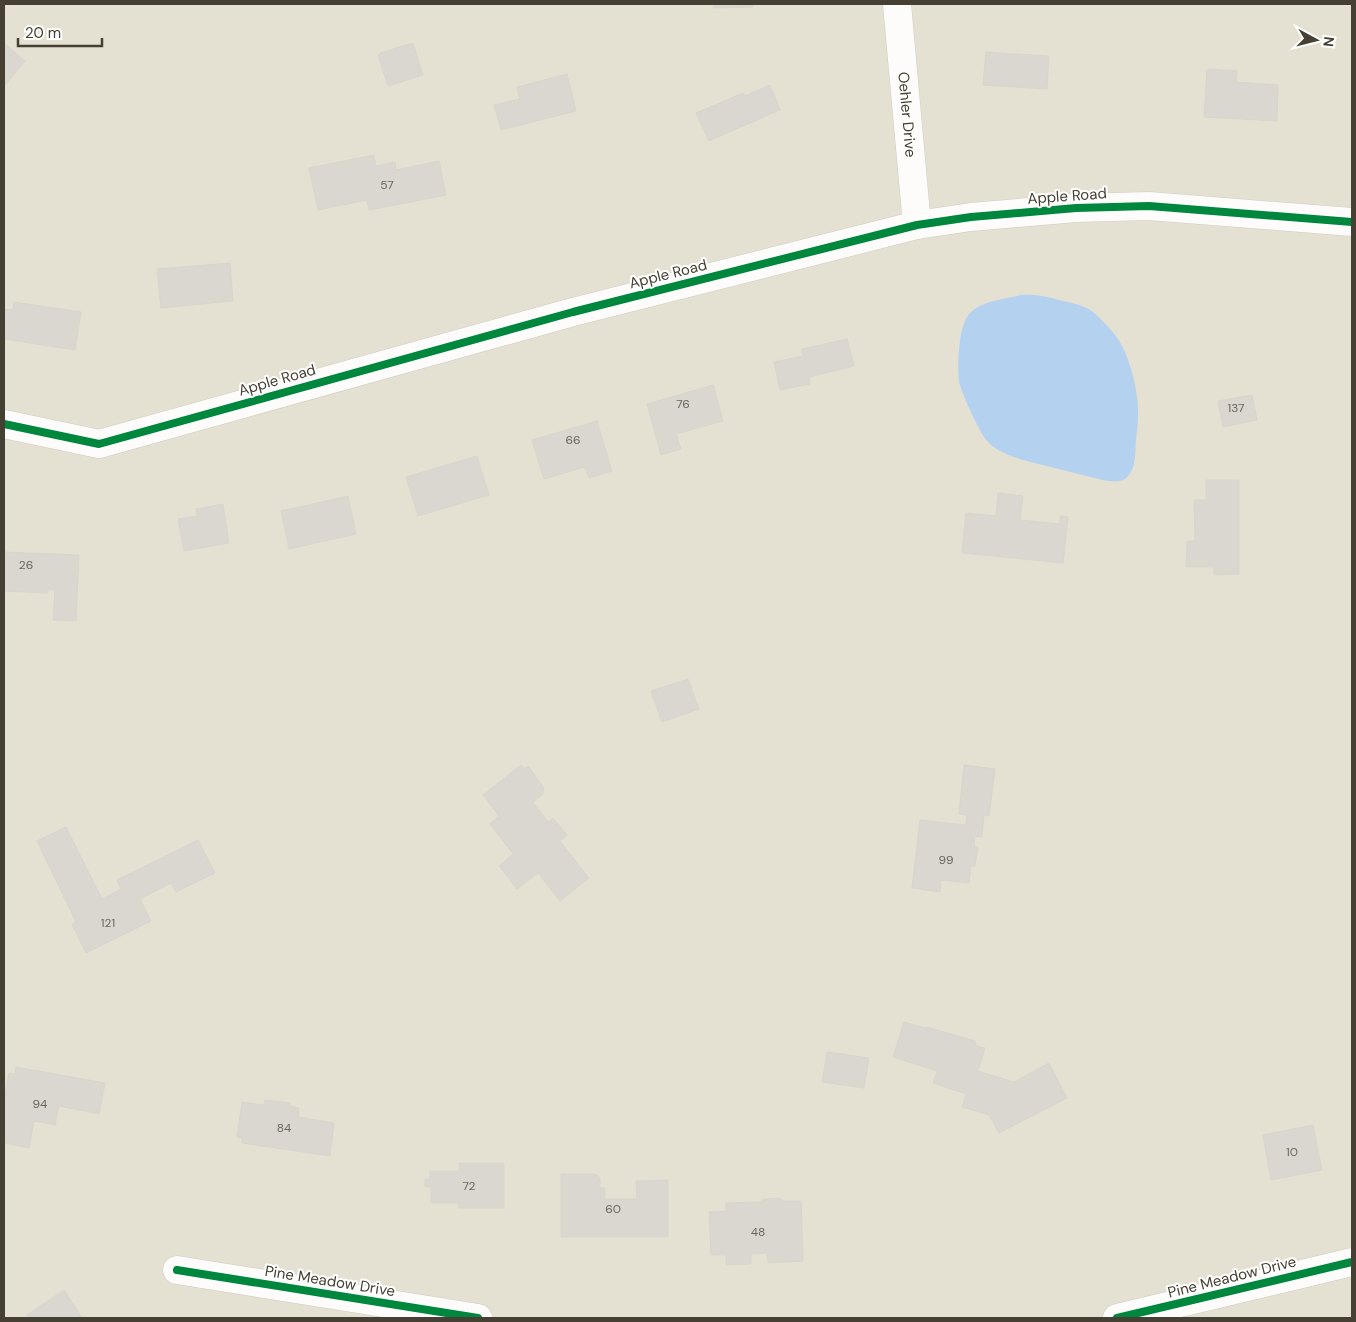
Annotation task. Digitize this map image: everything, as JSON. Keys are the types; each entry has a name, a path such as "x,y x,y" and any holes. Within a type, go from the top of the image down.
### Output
{"street":[{"name":"Oehler Drive","path":"897,4 917,225"},
{"name":"Apple Road","path":"4,424 99,444 563,315 917,225 971,217 1076,208 1149,206 1352,222"},
{"name":"Pine Meadow Drive","path":"1118,1318 1352,1262"},
{"name":"Pine Meadow Drive","path":"177,1270 478,1318"}],"shaded area":[{"path":"4,4 1352,4 1352,1318 4,1318"}],"water":[{"path":"1021,295 1048,297 1078,304 1089,309 1110,328 1122,345 1133,375 1138,407 1135,460 1132,471 1125,479 1117,481 1103,480 1009,455 1001,452 988,442 981,431 967,403 959,381 959,350 963,326 971,312 981,305"}],"building":[{"path":"713,4 753,4 753,7 713,8"},
{"path":"4,43 25,61 4,86"},
{"path":"413,43 423,75 388,86 378,56 380,53"},
{"path":"986,52 1049,56 1047,89 983,85"},
{"path":"1207,69 1237,71 1236,82 1278,85 1277,121 1204,117"},
{"path":"567,74 576,111 501,130 494,105 520,99 517,87"},
{"path":"770,85 780,110 709,141 696,113 743,93 745,96"},
{"path":"374,155 376,166 395,162 396,170 439,161 446,195 369,210 367,200 318,210 309,168"},
{"path":"230,263 233,301 161,308 157,269"},
{"path":"14,302 81,312 75,350 4,339 4,309 13,310"},
{"path":"847,339 854,366 809,377 810,384 780,390 774,362 803,356 802,349"},
{"path":"713,385 723,421 676,434 681,449 661,455 647,404"},
{"path":"1252,395 1257,420 1223,427 1218,401"},
{"path":"597,421 612,471 589,478 585,467 544,479 532,440"},
{"path":"477,456 489,495 418,516 406,477"},
{"path":"1206,480 1239,480 1239,574 1214,575 1214,567 1186,567 1187,541 1195,541 1194,500 1206,500"},
{"path":"998,493 1023,496 1020,520 1060,524 1060,516 1068,517 1063,563 962,553 966,513 996,516"},
{"path":"348,496 356,534 289,549 281,511"},
{"path":"223,504 229,543 184,551 178,519 197,516 196,509"},
{"path":"4,552 79,555 76,621 53,620 55,590 48,590 48,593 4,591"},
{"path":"688,679 699,709 662,722 651,691"},
{"path":"521,765 524,769 528,766 544,788 542,795 533,802 548,822 553,818 567,835 560,841 589,878 560,901 538,873 517,889 499,866 513,854 490,824 499,816 483,795"},
{"path":"964,765 995,769 989,816 984,815 982,837 975,836 974,847 978,847 975,866 971,866 969,883 941,880 940,892 912,888 920,820 966,825 967,815 959,814"},
{"path":"66,827 102,899 121,889 117,880 198,840 215,873 176,892 171,883 140,899 151,921 86,953 72,924 76,922 37,841"},
{"path":"904,1022 975,1041 976,1046 985,1048 978,1071 1014,1082 1049,1063 1067,1098 999,1133 989,1115 962,1107 966,1094 933,1083 937,1071 893,1057"},
{"path":"827,1052 869,1058 864,1088 822,1082"},
{"path":"16,1067 105,1083 99,1114 59,1106 55,1125 34,1121 29,1148 4,1143 4,1100 9,1073 15,1074"},
{"path":"265,1100 290,1103 290,1106 299,1108 298,1117 334,1123 330,1156 242,1143 242,1138 237,1137 242,1102 264,1105"},
{"path":"1313,1125 1322,1170 1271,1180 1263,1135"},
{"path":"459,1163 504,1163 504,1208 458,1208 458,1203 431,1203 431,1187 425,1187 425,1179 430,1179 430,1171 459,1171"},
{"path":"561,1174 595,1174 600,1178 600,1188 605,1188 605,1199 637,1199 636,1181 668,1180 668,1237 561,1237"},
{"path":"780,1198 782,1201 801,1201 803,1261 768,1263 767,1253 751,1254 751,1264 726,1265 726,1255 711,1255 709,1212 726,1211 726,1203 761,1202 763,1199"},
{"path":"64,1290 82,1318 29,1318 27,1315"}],"cycle path":[{"path":"4,424 99,444 573,312 917,225 971,217 1076,208 1149,206 1352,222"},
{"path":"1117,1318 1352,1262"},
{"path":"177,1270 478,1318"}]}
